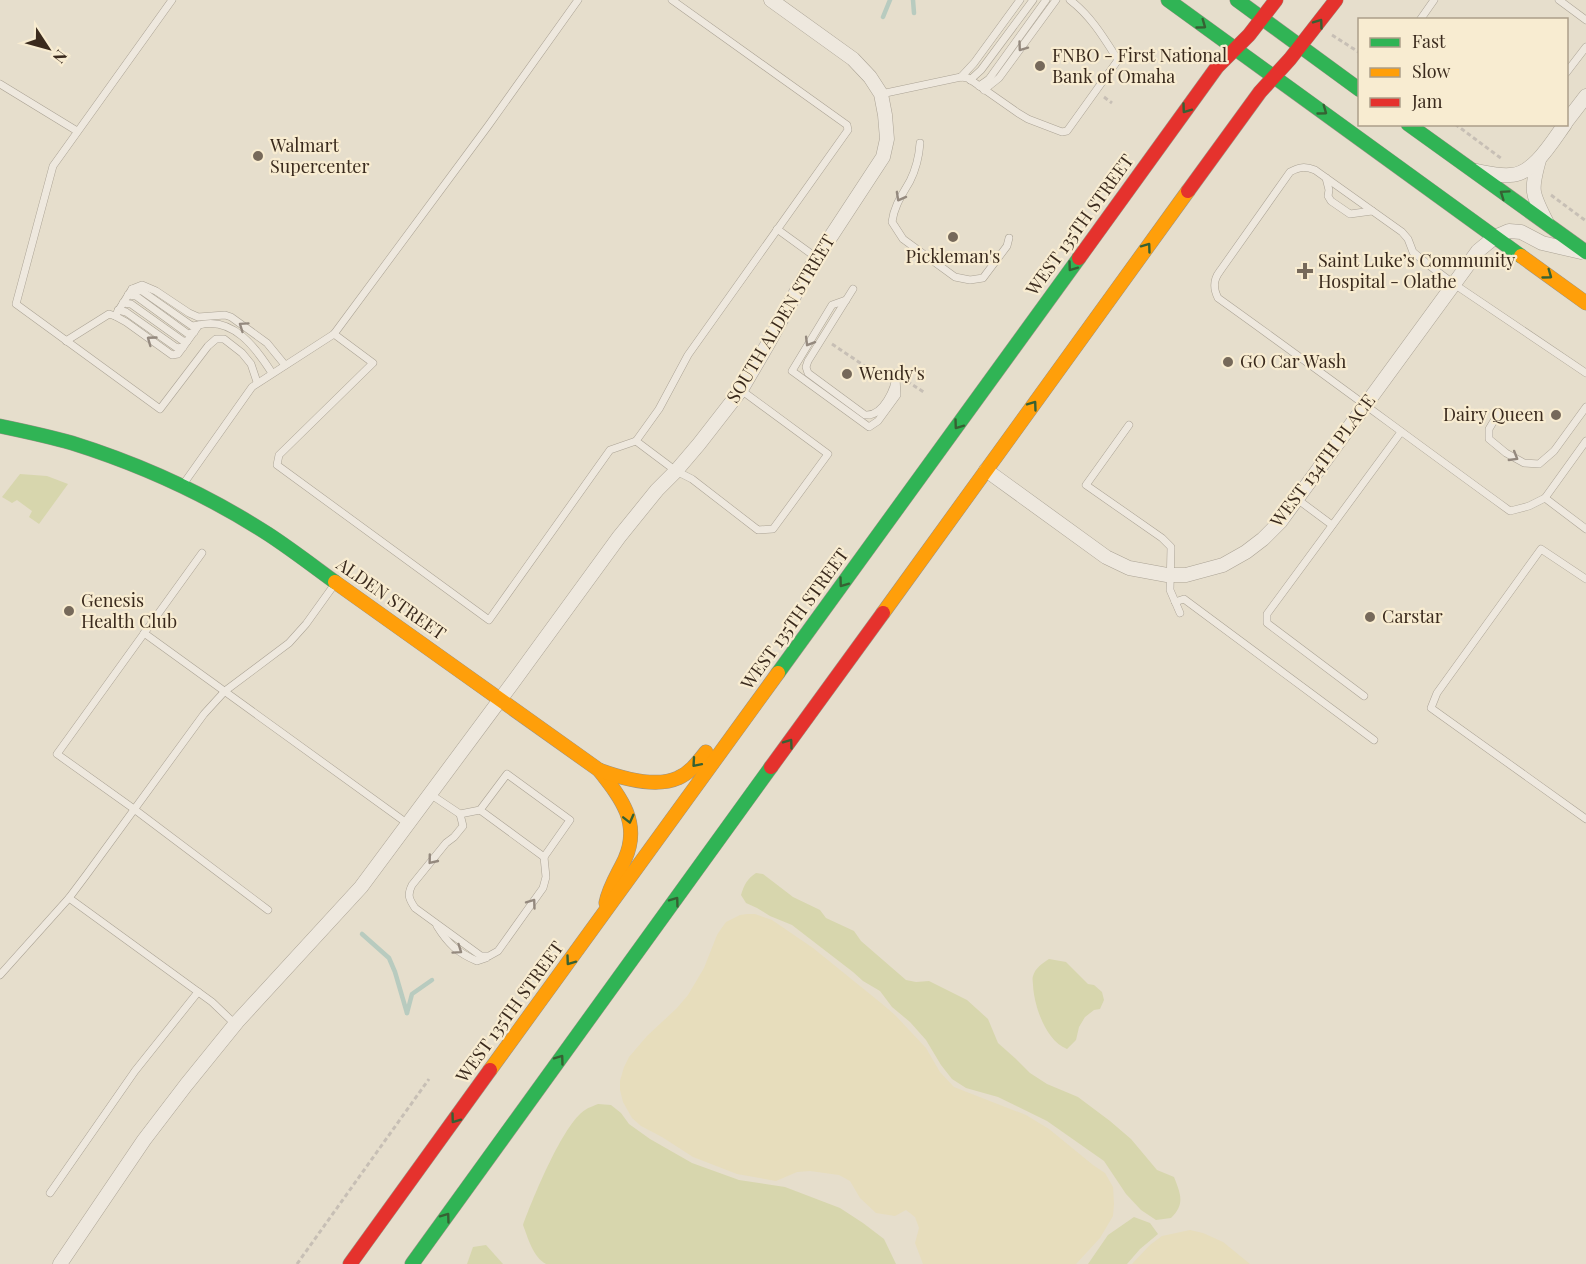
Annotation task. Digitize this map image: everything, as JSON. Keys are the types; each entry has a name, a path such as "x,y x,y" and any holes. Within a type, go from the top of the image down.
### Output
{"main road":[{"path":"1168,0 1586,303"},
{"path":"1237,0 1358,89"},
{"name":"WEST 135TH STREET","path":"350,1264 1217,67 1237,49 1276,0"},
{"path":"412,1264 1260,92 1301,47 1336,0"},
{"path":"1411,126 1586,253"},
{"name":"ALDEN STREET","path":"0,426 71,443 127,463 182,486 232,512 268,534 599,770 630,814 632,833 627,857 607,893 604,914"},
{"path":"599,770 624,779 654,783 666,783 687,774 697,764 859,541 873,541"}],"street":[{"name":"SOUTH ALDEN STREET","path":"60,1264 144,1140 186,1085 235,1024 360,887 619,537 657,490 699,444 741,390 805,276 883,157 887,139 885,115 881,94 870,77 853,59 771,0"},
{"path":"1568,122 1581,112 1586,96"},
{"path":"1471,170 1511,176 1520,173 1539,160 1564,126"},
{"path":"1539,160 1533,182 1533,192 1548,225"},
{"path":"1495,237 1509,231 1521,232 1542,243 1586,253"},
{"name":"WEST 134TH PLACE","path":"986,470 1106,557 1129,568 1186,575 1223,565 1246,552 1280,522 1478,251 1495,237"}],"lane":[{"path":"172,0 52,166 15,304 160,409 208,346 216,339 224,339 242,353 251,364 257,382"},
{"path":"182,486 257,382 334,334 578,0"},
{"path":"334,334 373,363 279,455 277,465 489,620 610,450 636,441 659,410 688,355 848,130 847,126 672,0"},
{"path":"961,77 1020,0"},
{"path":"970,80 981,70 1033,0"},
{"path":"981,88 1046,0"},
{"path":"981,88 999,78 1056,0"},
{"path":"881,94 961,77 970,80 1028,119 1062,132 1067,131 1118,60 1093,21 1070,0"},
{"path":"1421,18 1434,0"},
{"path":"1559,0 1586,20"},
{"path":"1568,70 1586,47"},
{"path":"0,84 77,131"},
{"path":"920,143 919,158 914,172 893,210 892,222 903,239 955,277 970,280 983,278 1007,246 1009,238"},
{"path":"1586,374 1454,284 1413,252 1408,239 1402,232 1315,170 1307,167 1297,168 1290,172 1216,276 1214,283 1214,291 1218,298 1510,511 1529,506 1545,498 1586,441"},
{"path":"1325,177 1331,201 1350,214 1372,211"},
{"path":"777,229 817,258"},
{"path":"116,313 130,292 142,285 198,317 225,315 231,317 267,343 285,365"},
{"path":"846,300 832,305 792,371 869,427 878,421 897,395 896,375 894,388 879,411 870,416 865,415 808,373 806,367 853,289"},
{"path":"130,292 142,291 192,326 213,322 226,326 256,348 272,373"},
{"path":"130,292 188,333 194,332"},
{"path":"123,303 131,304 185,344"},
{"path":"66,341 108,314 116,313 126,312 177,348 185,344 199,325"},
{"path":"636,441 676,471 692,479 758,530 773,529 828,454 741,390"},
{"path":"1498,414 1489,429 1489,439 1506,453 1524,463 1539,464 1554,451 1586,407"},
{"path":"1129,425 1086,485 1162,538 1171,547 1170,590 1180,613"},
{"path":"1364,696 1267,623 1267,614 1401,432"},
{"path":"1545,498 1585,527"},
{"path":"1297,499 1332,525"},
{"path":"1586,579 1541,549 1437,693 1431,708 1586,819"},
{"path":"202,553 57,754 268,910"},
{"path":"0,975 69,898 204,714 225,691 289,644 336,582"},
{"path":"1175,602 1184,599 1374,740"},
{"path":"144,633 408,824"},
{"path":"430,794 460,814 463,826 412,885 408,893 410,900 415,908 481,956 489,956 498,951 543,888 546,877 544,857 570,820 507,774 480,810 460,814"},
{"path":"480,810 544,857"},
{"path":"69,898 212,1002 235,1024"},
{"path":"51,1193 135,1071 198,992"}],"path":[{"path":"1342,43 1358,52"},
{"path":"1102,95 1112,103"},
{"path":"1458,126 1502,159"},
{"path":"1545,191 1586,221"},
{"path":"829,342 885,380"},
{"path":"906,380 925,393"},
{"path":"297,1264 429,1079"}],"shaded area":[{"path":"747,914 755,914 772,920 813,948 881,1003 926,1048 940,1072 954,1087 1026,1115 1049,1129 1105,1173 1113,1187 1113,1216 1100,1238 1076,1264 923,1264 915,1243 919,1228 915,1217 906,1210 895,1216 876,1213 860,1198 850,1181 839,1175 810,1171 797,1172 776,1181 737,1174 693,1157 641,1126 632,1118 623,1102 620,1090 620,1081 629,1057 688,995 704,968 717,935 726,922"},
{"path":"1190,1230 1223,1242 1250,1264 1132,1264 1162,1236"}],"green space":[{"path":"20,474 47,476 68,484 39,524 29,517 32,511 17,500 12,503 2,497"},
{"path":"756,873 763,874 793,897 820,910 826,918 854,931 861,941 906,980 929,981 967,1000 988,1019 998,1043 1030,1073 1047,1084 1078,1097 1131,1139 1157,1170 1174,1177 1180,1204 1171,1218 1156,1220 1141,1210 1126,1194 1104,1161 1047,1121 998,1097 966,1088 952,1079 926,1040 892,1007 880,991 863,981 792,925 746,903 741,895 742,891 748,880"},
{"path":"1049,959 1066,962 1088,984 1094,985 1102,992 1104,1000 1100,1009 1094,1010 1085,1017 1079,1027 1076,1040 1067,1049 1053,1039 1047,1031 1034,993 1034,973"},
{"path":"598,1104 611,1105 629,1124 692,1163 739,1180 785,1187 840,1208 884,1239 896,1264 546,1264 534,1252 523,1225 558,1145 567,1130 585,1110"},
{"path":"1134,1217 1150,1223 1158,1234 1127,1264 1088,1264 1108,1235"},
{"path":"486,1245 503,1264 467,1264 473,1247"}],"waterway":[{"path":"883,17 890,0"},
{"path":"913,0 914,13"},
{"path":"362,934 389,958 407,1013"},
{"path":"407,1013 412,994 432,980"}],"traffic: fast":[{"path":"1168,0 1521,256"},
{"path":"1237,0 1358,89"},
{"path":"1411,126 1586,252"},
{"path":"778,673 1079,258"},
{"path":"0,426 72,443 173,482 268,534 335,582"},
{"path":"412,1264 771,767"}],"traffic: slow":[{"path":"883,613 1188,191"},
{"path":"1521,256 1586,303"},
{"path":"335,582 599,770 621,801 630,822 631,834 625,859 611,886 606,903"},
{"path":"490,1070 778,673"},
{"path":"599,770 638,781 669,781 694,767 706,752"}],"traffic: jam":[{"path":"1079,258 1217,67 1249,35 1276,0"},
{"path":"1188,191 1260,92 1290,59 1336,0"},
{"path":"771,767 883,613"},
{"path":"350,1264 490,1070"}],"place":[{"name":"FNBO - First National Bank of Omaha","path":"1040,66"},
{"name":"Walmart Supercenter","path":"258,156"},
{"name":"Pickleman's","path":"953,237"},
{"name":"Saint Luke’s Community Hospital - Olathe","path":"1305,271"},
{"name":"GO Car Wash","path":"1228,362"},
{"name":"Wendy's","path":"847,374"},
{"name":"Dairy Queen","path":"1556,415"},
{"name":"Genesis Health Club","path":"69,611"},
{"name":"Carstar","path":"1370,617"}]}
